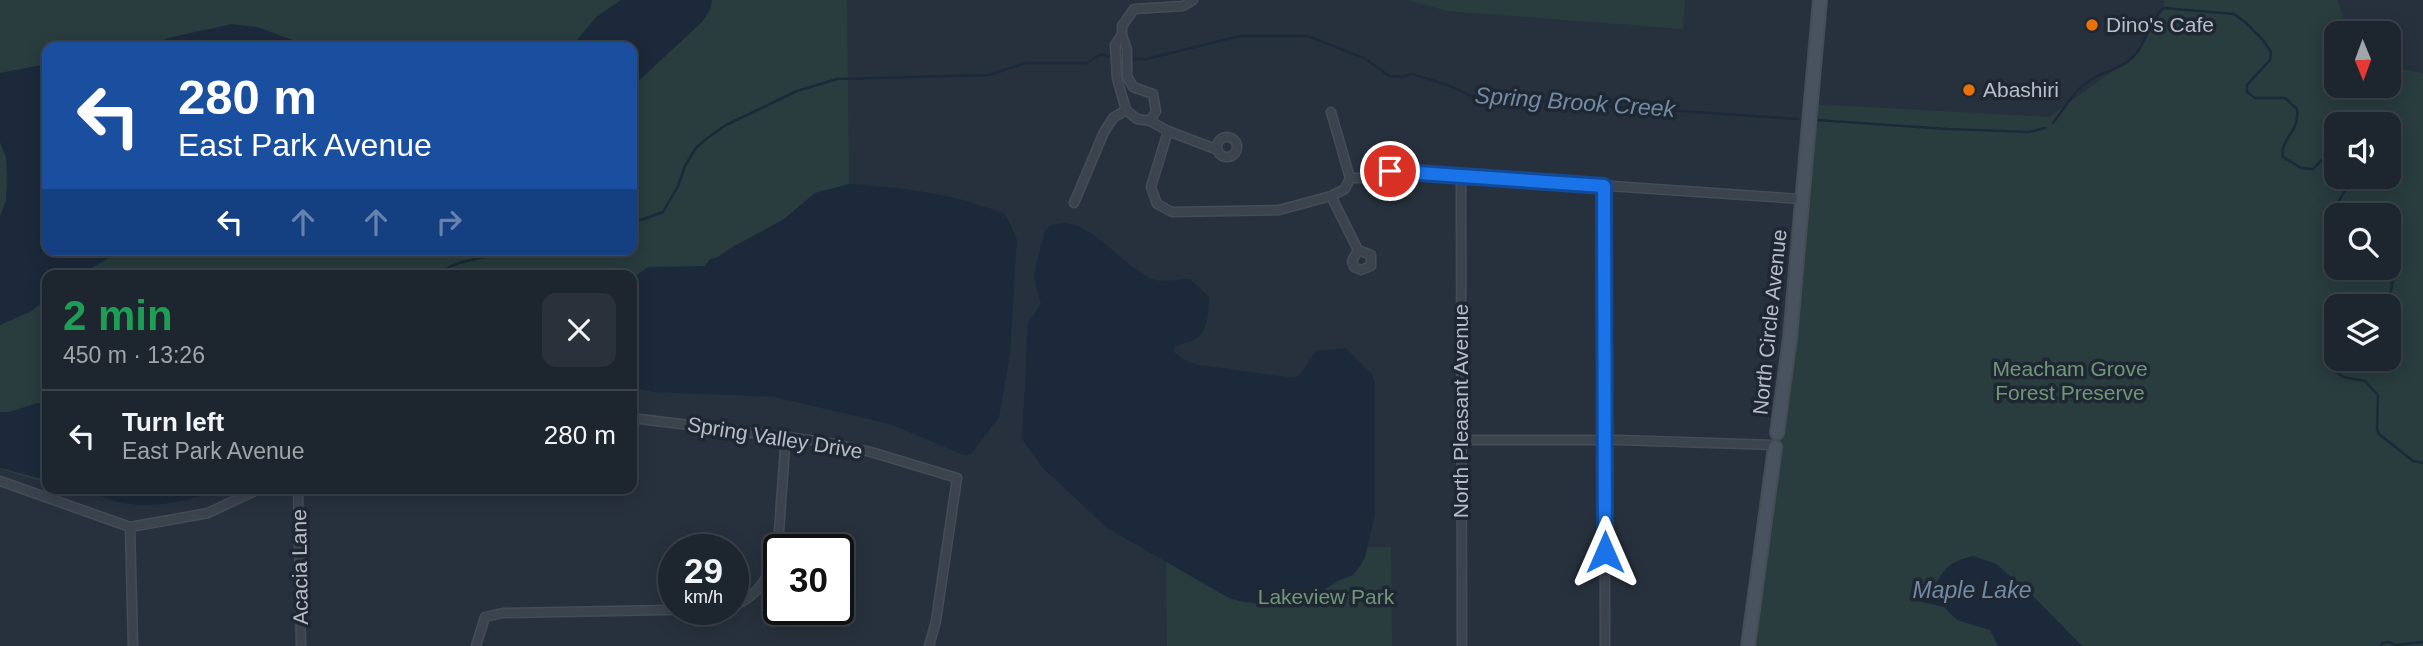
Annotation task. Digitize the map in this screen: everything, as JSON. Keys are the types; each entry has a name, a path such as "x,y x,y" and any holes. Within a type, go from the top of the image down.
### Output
{"street":[{"path":"1150,121 1156,111 1153,94 1133,87 1127,76 1127,54 1122,26 1134,9 1182,6 1193,0"},
{"name":"North Circle Avenue","path":"1748,646 1790,338 1821,0"},
{"path":"1122,35 1115,45 1115,52 1126,110 1137,119 1150,121 1168,131 1218,150"},
{"path":"1074,203 1104,132 1113,118 1126,110"},
{"path":"1168,131 1151,187 1157,204 1172,212 1279,210 1331,196 1345,189 1350,178 1331,112"},
{"path":"1390,171 1801,199"},
{"path":"1350,178 1361,178 1375,173"},
{"name":"North Pleasant Avenue","path":"1461,176 1462,646"},
{"path":"1604,186 1605,646"},
{"path":"1331,196 1358,250"},
{"name":"Spring Valley Drive","path":"637,419 786,435 871,452 957,478 936,621 929,646"},
{"path":"749,595 762,584 777,554 786,435"},
{"path":"1461,440 1604,439 1775,447"},
{"path":"0,481 130,527 208,513 248,494"},
{"name":"Acacia Lane","path":"298,494 301,646"},
{"path":"130,527 133,646"},
{"path":"477,646 485,617 516,613 658,610"}],"green space":[{"path":"0,0 847,0 849,184 772,232 637,300 637,270 42,270 42,482 0,469"},
{"path":"1408,0 1685,0 1683,29 1448,11"},
{"name":"Meacham Grove Forest Preserve","path":"2164,0 2337,0 2345,21 2324,21 2324,98 2401,98 2401,69 2423,73 2423,646 1748,646 1790,338 1810,104 2049,117 2132,57 2164,8"},
{"name":"Lakeview Park","path":"1391,547 1392,646 1167,646 1166,551"}],"water":[{"path":"621,0 712,0 710,10 702,22 637,82 637,42 574,42 596,17"},
{"path":"232,24 257,27 298,42 158,42"},
{"path":"42,65 42,256 116,256 87,270 42,270 42,303 30,312 0,325 0,216 6,201 7,176 6,157 0,142 0,73"},
{"path":"849,184 889,187 967,201 1005,214 1017,239 1010,354 999,417 971,454 964,455 890,424 774,397 653,392 637,388 637,275 648,267 705,266 710,259 784,219 815,193"},
{"path":"1065,223 1088,231 1152,279 1190,279 1207,295 1208,316 1203,332 1194,340 1174,349 1184,360 1199,365 1294,378 1316,351 1346,348 1371,373 1375,382 1375,514 1365,557 1353,575 1313,597 1262,604 1229,598 1107,528 1042,467 1022,439 1028,323 1041,304 1034,278 1045,231 1051,225"},
{"path":"42,404 42,479 0,468 0,412"},
{"path":"94,494 206,494 155,505 114,501"},
{"name":"Maple Lake","path":"1974,556 1996,564 2030,593 2082,646 1998,646 1990,630 1957,620 1944,607 1917,601 1920,589 1937,582 1952,564"}],"waterway":[{"name":"Spring Brook Creek","path":"2053,123 2084,85 2132,58 2142,46 2154,19 2164,8 2234,14 2262,39 2271,52 2270,60 2247,85 2247,92 2255,98 2285,98 2297,109 2296,124 2284,145 2283,157 2301,168 2313,169 2324,158"},
{"name":"Spring Brook Creek","path":"637,220 663,212 678,186 685,166 696,148 706,139 726,125 797,91 837,79 989,75 1026,63 1087,63 1101,54 1122,59 1146,59 1240,36 1308,36 1366,59 1389,76 1403,77 1412,74 1468,95 1798,119"},
{"name":"Spring Brook Creek","path":"1816,120 2029,132 2045,128"},
{"name":"Spring Brook Creek","path":"2338,203 2346,189"},
{"name":"Spring Brook Creek","path":"444,270 488,256"},
{"name":"Spring Brook Creek","path":"2390,294 2393,280"},
{"name":"Spring Brook Creek","path":"2335,371 2343,377 2365,381 2378,395 2379,434 2413,461 2423,463"},
{"name":"Spring Brook Creek","path":"2381,646 2382,643 2388,642 2396,645 2423,642"}],"place":[{"name":"Dino's Cafe","path":"2092,25"},
{"name":"Abashiri","path":"1969,90"}],"route":[{"path":"1390,171 1604,186 1605,552"}]}
